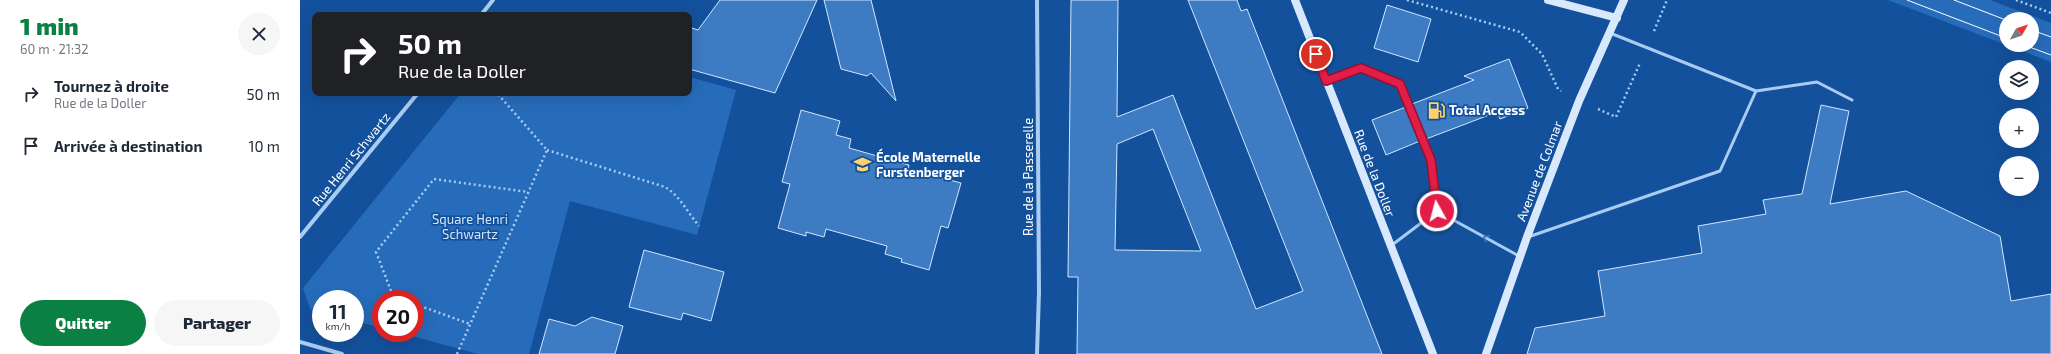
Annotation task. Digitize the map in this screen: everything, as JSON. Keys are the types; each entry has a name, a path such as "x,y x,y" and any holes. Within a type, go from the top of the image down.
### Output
{"main road":[{"name":"Rue de la Doller","path":"1295,0 1433,354"},
{"path":"1548,0 1617,18"},
{"name":"Avenue de Colmar","path":"1486,354 1527,237 1579,101 1624,0"}],"street":[{"path":"484,12 494,0"},
{"name":"Rue de la Passerelle","path":"1037,0 1039,292 1037,354"},
{"name":"Rue Henri Schwartz","path":"300,237 416,96"},
{"path":"300,342 342,354"}],"lane":[{"path":"1610,33 1756,91 1817,82 1852,100"},
{"path":"1326,81 1361,68 1400,84 1431,160 1437,211"},
{"path":"1527,237 1720,171 1756,91"},
{"path":"1390,246 1437,211"},
{"path":"1437,211 1520,257"}],"path":[{"path":"1407,0 1520,32 1542,54 1558,89 1579,101"},
{"path":"2016,0 2051,13"},
{"path":"500,96 547,150 665,187 674,192 699,226"},
{"path":"457,354 547,150"},
{"path":"391,290 376,252 434,179 528,192"},
{"path":"424,307 470,324"}],"green space":[{"path":"1888,0 1990,0 2022,12 1999,12 1999,42"},
{"path":"2039,18 2051,23 2051,62 2025,52 2039,52"},
{"name":"Square Henri Schwartz","path":"692,78 736,90 697,235 570,201 529,354 478,354 424,339 424,290 372,290 372,326 364,323 364,290 312,290 312,309 310,309 303,288 459,96 692,96"}],"building":[{"path":"720,0 817,0 775,93 692,70 692,28 698,30"},
{"path":"824,0 871,0 896,101 871,73 867,76 841,69"},
{"path":"1071,0 1118,0 1117,117 1173,95 1256,309 1303,291 1188,0 1237,0 1241,11 1247,9 1382,354 1077,354 1078,277 1068,277","holes":["1153,129 1201,251 1115,250 1117,144"]},
{"path":"1387,5 1431,19 1418,62 1374,48"},
{"path":"1509,59 1528,108 1500,119 1497,112 1426,139 1412,104 1474,80 1464,76"},
{"path":"1821,105 1849,111 1830,204 1906,191 2000,236 2011,301 2051,294 2051,354 1527,354 1535,328 1605,316 1598,271 1702,253 1698,226 1766,214 1763,200 1802,194"},
{"path":"1406,107 1420,141 1386,155 1372,120"},
{"path":"801,110 840,121 836,135 851,139 849,148 909,165 908,169 961,183 948,228 941,226 929,270 901,262 902,259 885,254 887,246 826,229 824,237 806,232 806,236 778,228 790,184 782,182"},
{"path":"644,250 724,272 711,321 683,313 681,320 629,307"},
{"path":"592,317 623,326 615,354 539,354 549,319 575,326"}],"tram line":[{"path":"1907,0 1999,35"},
{"path":"1954,0 1999,17"},
{"path":"2039,33 2051,37"},
{"path":"2039,51 2051,55"}],"place":[{"name":"Total Access","path":"1436,110"},
{"name":"École Maternelle Furstenberger","path":"863,164"}],"route":[{"path":"1316,54 1326,81 1361,68 1400,84 1431,160 1437,211"}]}
